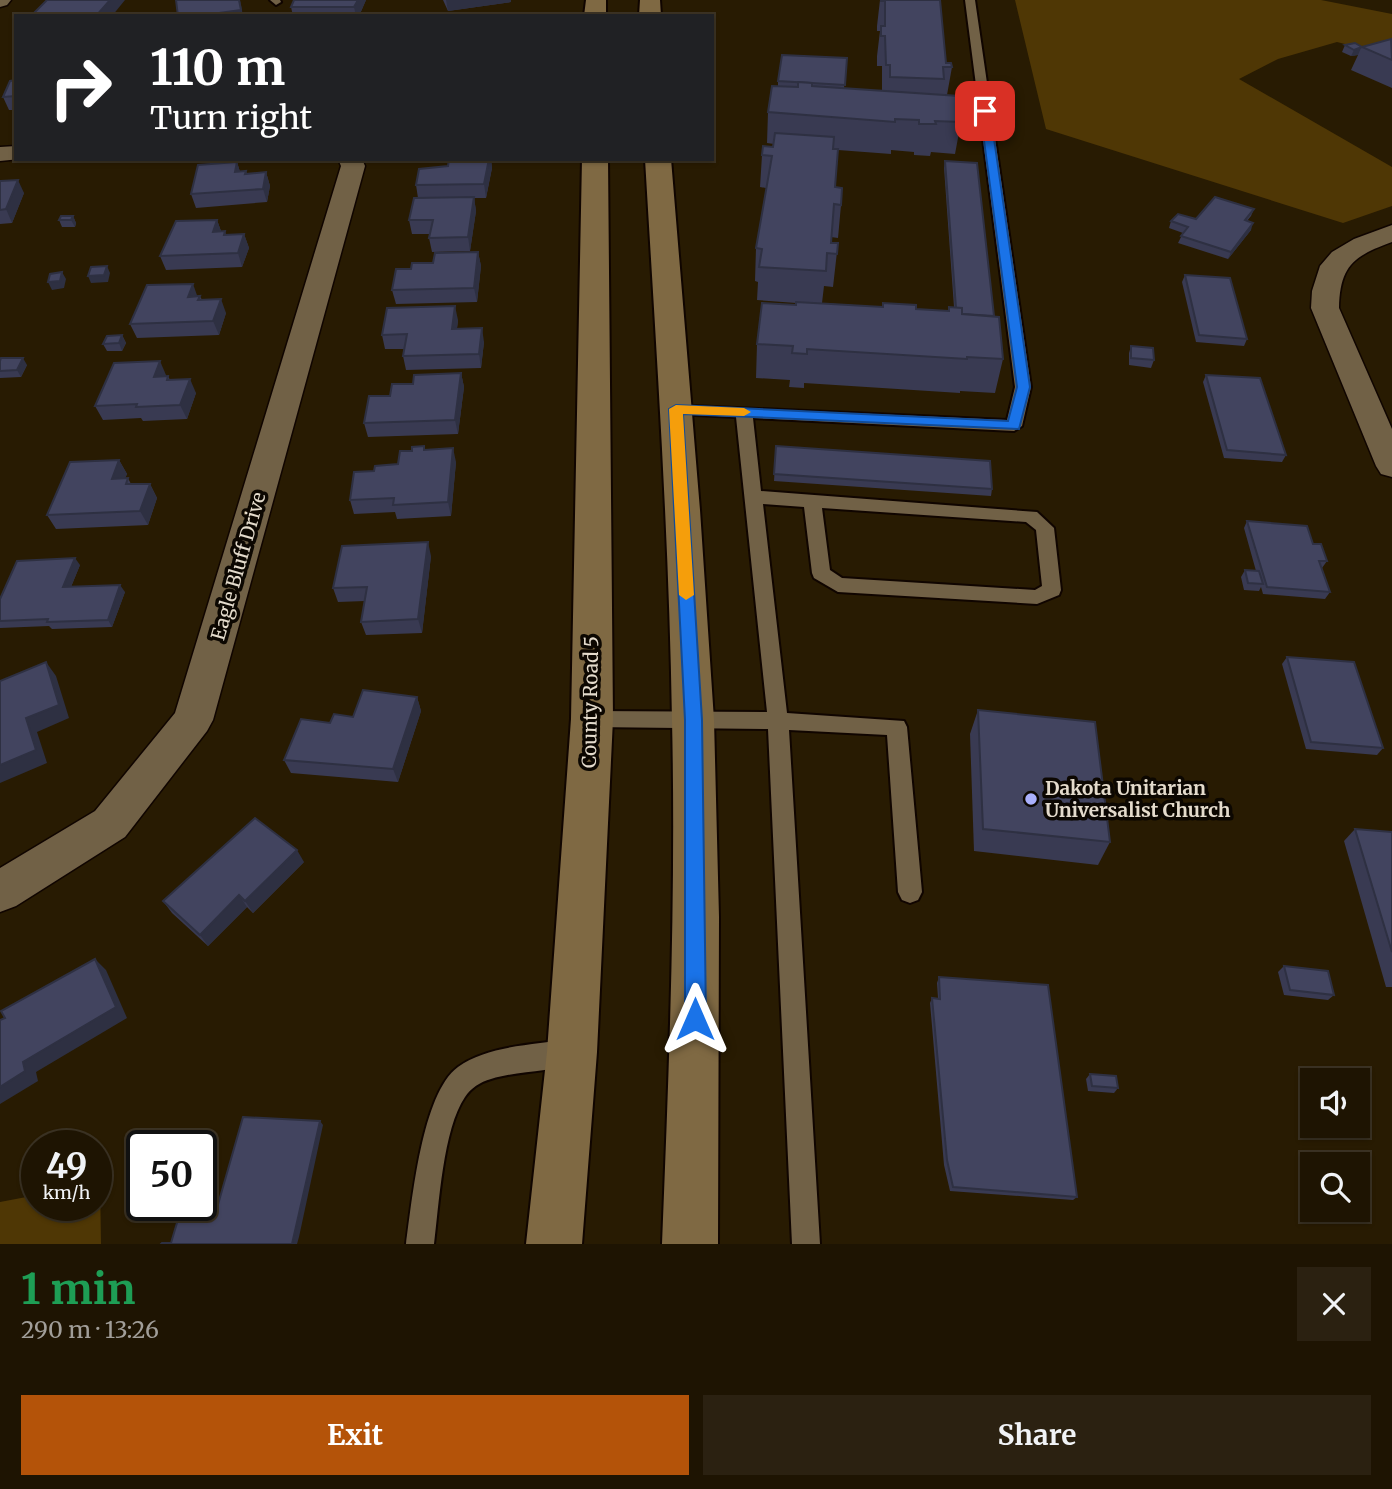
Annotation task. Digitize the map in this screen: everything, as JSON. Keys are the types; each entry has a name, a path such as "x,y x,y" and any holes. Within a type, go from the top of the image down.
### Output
{"main road":[{"name":"County Road 5","path":"554,1244 572,1052 592,719 595,161"},
{"path":"658,161 676,409 693,720 696,1046 690,1244"}],"street":[{"name":"Eagle Bluff Drive","path":"0,892 110,824 193,720 353,166 351,161"},
{"path":"1392,233 1360,245 1332,266 1324,285 1325,307 1392,466"}],"lane":[{"path":"676,409 1014,426 1023,387 970,0"},
{"path":"744,412 778,721 806,1244"},
{"path":"754,497 1031,516 1045,528 1052,590 1037,597 838,585 821,573 811,501"},
{"path":"592,719 778,721 897,727 910,892"},
{"path":"420,1244 438,1134 447,1098 464,1077 493,1066 572,1052"}],"shaded area":[{"path":"1015,0 1321,0 1392,14 1392,56 1337,42 1278,59 1239,79 1392,167 1392,206 1343,223 1046,129"},
{"path":"21,1198 21,1221 101,1221 101,1244 0,1244 0,1202"}],"building":[{"path":"47,0 110,0 98,14 33,14"},
{"path":"176,0 239,0 241,10 212,14 178,14"},
{"path":"294,0 358,0 354,7 291,7"},
{"path":"881,0 940,0 946,63 951,63 952,67 943,67 944,79 890,77 890,65 886,65 885,36 881,36 881,26 885,26 885,1"},
{"path":"1391,39 1392,60 1362,47"},
{"path":"1355,43 1362,47 1354,50 1345,45"},
{"path":"782,55 847,58 845,85 778,81"},
{"path":"14,80 14,96 3,97 10,81"},
{"path":"798,82 812,83 812,86 959,96 961,122 935,121 936,124 919,124 919,120 895,119 895,122 768,112 772,86 798,87"},
{"path":"775,133 834,137 833,149 838,149 835,187 842,188 841,205 834,204 831,243 838,243 837,254 827,253 826,271 759,267 762,249 756,248 772,156 762,155 763,146 773,147"},
{"path":"449,161 489,161 484,184 416,185 419,169 448,166"},
{"path":"945,161 977,163 994,316 962,314 962,308 956,308"},
{"path":"237,162 235,172 266,172 263,189 191,194 198,165"},
{"path":"18,180 6,209 0,210 0,181"},
{"path":"474,197 468,237 429,238 433,220 409,220 414,198"},
{"path":"1215,197 1254,209 1245,220 1253,223 1231,252 1181,236 1188,227 1171,221 1178,214 1196,219"},
{"path":"61,216 73,216 71,220 59,220"},
{"path":"217,220 213,232 225,231 224,235 244,234 238,253 160,256 176,221"},
{"path":"478,252 474,288 392,290 396,269 411,269 412,263 433,263 435,253"},
{"path":"107,266 104,275 88,276 91,267"},
{"path":"62,272 60,281 48,282 50,274"},
{"path":"1185,275 1230,278 1247,339 1199,335"},
{"path":"193,284 188,297 200,296 198,300 221,299 213,321 130,324 147,285"},
{"path":"796,302 883,307 883,303 949,311 949,307 962,308 962,314 999,317 1003,359 807,349 807,354 792,353 793,346 757,344 762,303 796,305"},
{"path":"455,306 452,329 482,328 479,354 403,356 407,334 382,335 387,308"},
{"path":"122,335 119,343 103,344 107,336"},
{"path":"1131,346 1153,348 1154,360 1131,358"},
{"path":"1,358 23,358 17,370 0,371"},
{"path":"160,361 154,377 168,376 167,380 190,379 180,405 95,406 114,363"},
{"path":"461,373 455,420 364,423 369,396 390,396 392,384 413,384 414,375"},
{"path":"1206,375 1260,378 1286,455 1227,450"},
{"path":"424,446 424,450 453,448 448,502 393,505 394,498 350,500 354,472 374,471 375,466 398,464 400,451 412,451 412,447"},
{"path":"776,446 990,461 992,489 774,474"},
{"path":"119,460 112,479 128,478 126,484 150,484 140,511 47,515 70,462"},
{"path":"1247,521 1307,526 1313,544 1321,544 1327,561 1319,561 1330,592 1267,587"},
{"path":"428,542 418,619 361,622 367,587 333,588 342,546"},
{"path":"75,558 63,587 120,585 108,620 0,621 0,599 17,561"},
{"path":"1245,570 1259,571 1263,584 1248,583"},
{"path":"1287,657 1354,662 1383,748 1311,742"},
{"path":"46,662 59,705 26,718 36,750 0,765 0,681"},
{"path":"363,690 417,697 393,769 284,760 301,719 330,723 334,714 353,717"},
{"name":"Dakota Unitarian Universalist Church","path":"978,710 1095,722 1110,842 983,829"},
{"path":"255,818 297,850 245,901 239,895 200,935 163,901"},
{"path":"1355,829 1392,832 1392,952"},
{"path":"95,959 116,1007 23,1062 25,1071 0,1087 0,1020 5,1018 1,1011"},
{"path":"1284,966 1328,971 1334,995 1290,990"},
{"path":"939,977 1048,985 1077,1197 953,1187 947,1160 932,998 940,999"},
{"path":"1090,1074 1116,1076 1118,1088 1092,1086"},
{"path":"243,1117 320,1121 292,1244 161,1244 171,1243 178,1221 217,1221 217,1208"}],"slow traffic":[{"path":"686,595 676,409 744,412"}],"place":[{"name":"Dakota Unitarian Universalist Church","path":"1031,799"}],"route":[{"path":"695,1019 693,720 676,409 1014,426 1023,387 985,111"}]}
